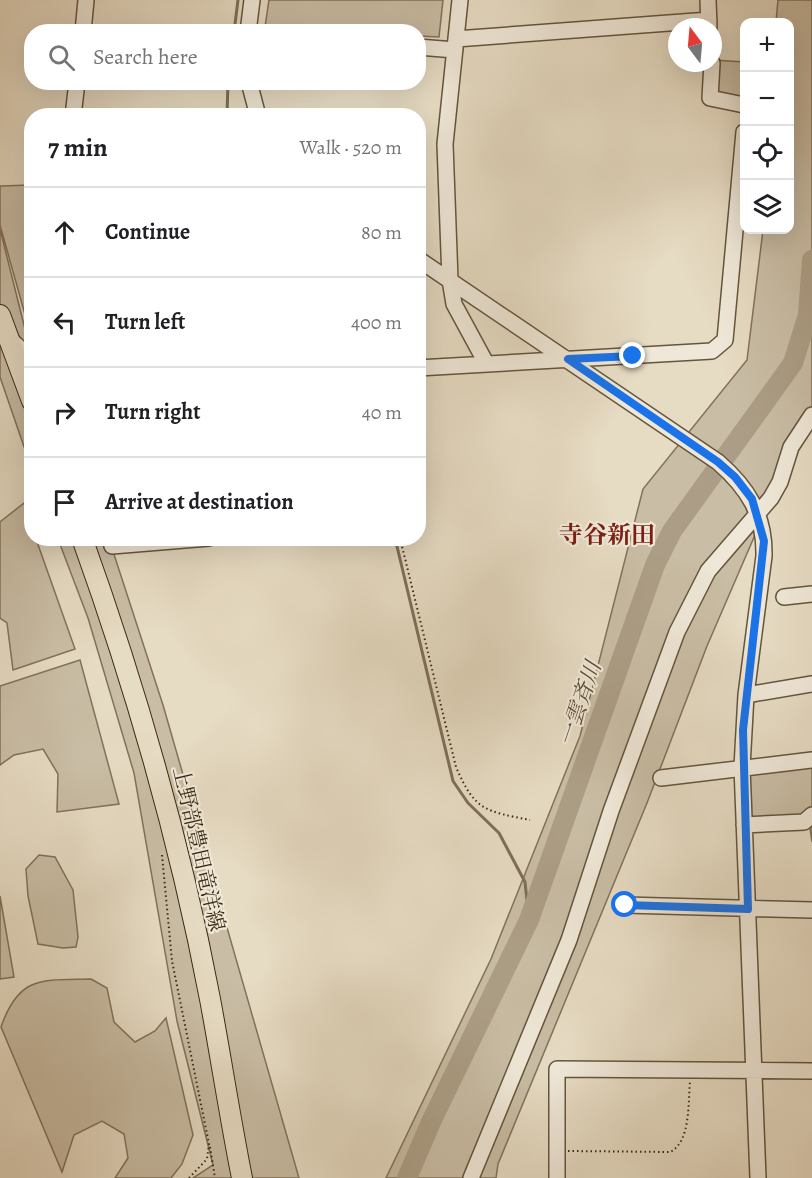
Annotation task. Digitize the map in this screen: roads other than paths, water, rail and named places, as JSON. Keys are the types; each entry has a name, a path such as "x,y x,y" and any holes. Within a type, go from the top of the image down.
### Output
{"main road":[{"path":"0,315 24,379"},
{"name":"上野部豊田竜洋線","path":"85,546 139,706 169,820 210,997 242,1178"}],"street":[{"path":"84,24 86,0"},
{"path":"249,24 252,0"},
{"path":"460,0 445,144 450,280 453,304 486,363"},
{"path":"708,0 709,18"},
{"path":"426,47 668,27"},
{"path":"711,72 710,98 740,104"},
{"path":"74,108 76,90"},
{"path":"251,90 256,108"},
{"path":"426,367 712,351 725,340 740,176"},
{"path":"426,264 718,462 747,491 758,513 764,541 764,556 746,695 742,767 758,1178"},
{"path":"9,338 24,352"},
{"path":"471,1178 569,940 611,811 677,632 708,571 771,498 780,482 790,447 812,416"},
{"path":"784,597 812,594"},
{"path":"746,695 812,684"},
{"path":"661,778 812,760"},
{"path":"744,825 804,822 812,815"},
{"path":"625,905 812,910"},
{"path":"557,1178 557,1069 812,1071"},
{"path":"480,1178 483,1171 481,1155"}],"waterway":[{"path":"235,24 238,0"},
{"path":"227,108 228,90"},
{"name":"一雲斉川","path":"407,1178 431,1122 529,920 655,565 672,531 793,363 808,315 812,260"},
{"path":"397,546 453,781 468,803 499,833 525,882 529,920"}],"district":[{"name":"寺谷新田","path":"607,535"}]}
